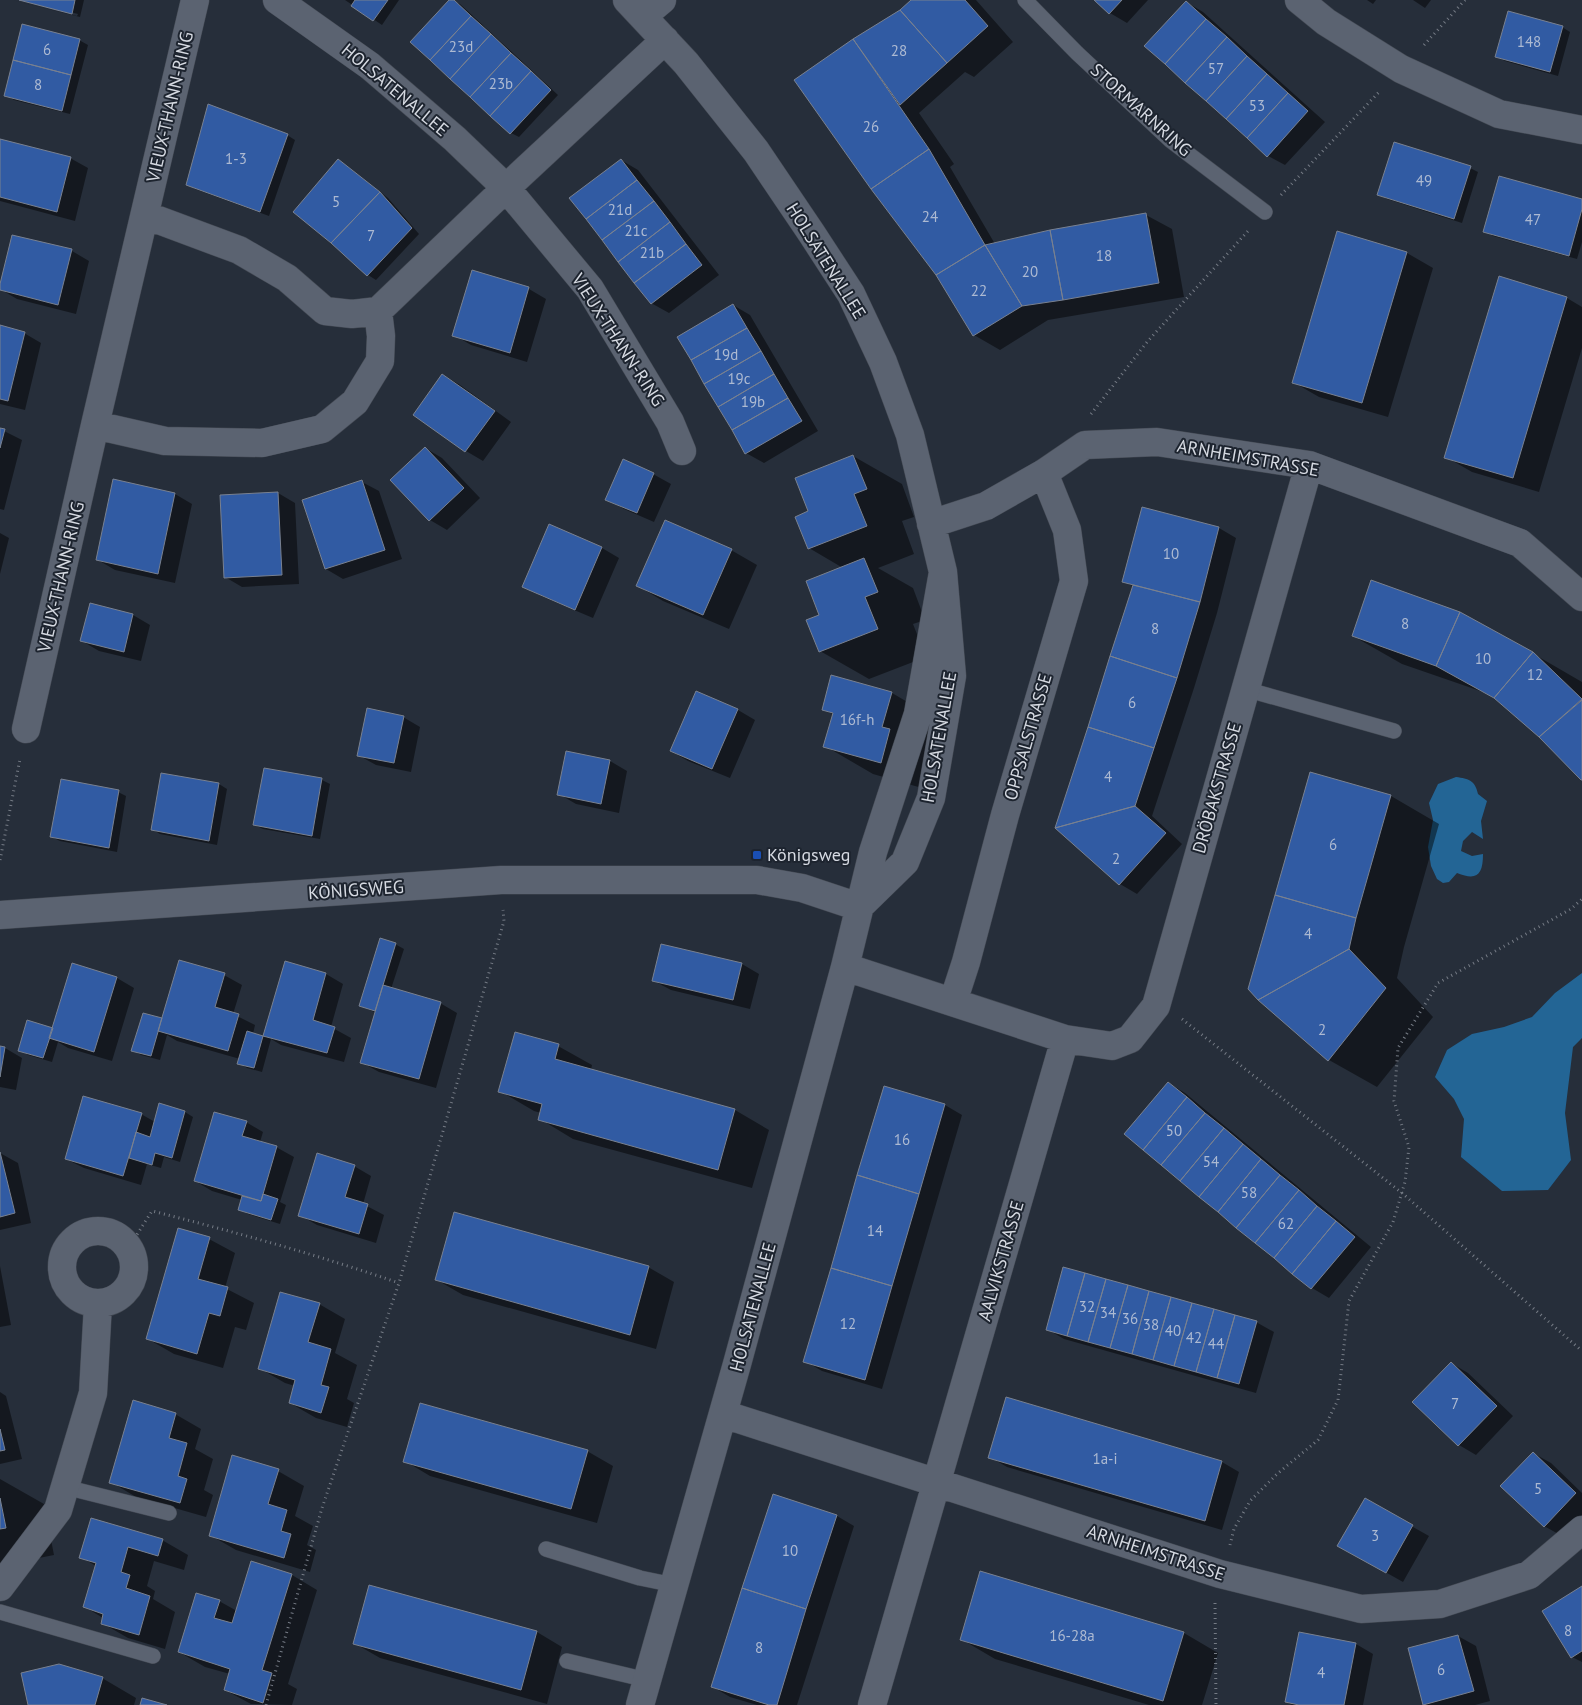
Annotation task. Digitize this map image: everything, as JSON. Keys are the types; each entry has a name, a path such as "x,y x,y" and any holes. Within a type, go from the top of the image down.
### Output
{"street":[{"name":"VIEUX-THANN-RING","path":"26,729 195,0"},
{"name":"HOLSATENALLEE","path":"277,0 370,66 454,139 506,188"},
{"path":"1299,0 1326,22 1401,69 1428,82 1499,114 1582,130"},
{"name":"HOLSATENALLEE","path":"644,5 665,40 686,63 756,151 850,294 883,362 910,435 944,572 952,676 931,798 905,862 859,907"},
{"path":"145,215 239,250 287,278 325,311 352,314 378,311 506,188 665,40"},
{"name":"VIEUX-THANN-RING","path":"506,188 590,289 670,422 682,451"},
{"path":"95,425 165,441 252,443 262,443 322,429 355,402 380,361 381,336 378,311"},
{"name":"ARNHEIMSTRASSE","path":"932,524 986,506 1044,473 1085,445 1157,442 1309,465 1520,543 1582,597"},
{"name":"DRÖBAKSTRASSE","path":"1065,1039 1112,1046 1130,1039 1156,1006 1309,465"},
{"name":"OPPSALSTRASSE","path":"952,1002 966,962 1005,815 1074,581 1068,530 1044,473"},
{"name":"HOLSATENALLEE","path":"643,1693 723,1414 845,968 873,852 918,714 944,572"},
{"name":"KÖNIGSWEG","path":"0,915 502,880 757,880 802,888 859,907"},
{"path":"845,968 1065,1039"},
{"name":"AALVIKSTRASSE","path":"872,1705 1065,1039"},
{"path":"97,1231 109,1232 120,1238 129,1247 135,1268 133,1279 120,1297 110,1302 98,1304 86,1302 75,1296 67,1286 62,1274 62,1262 66,1250 74,1240 84,1234 97,1231"},
{"path":"0,1587 58,1510 93,1393 98,1304"},
{"name":"ARNHEIMSTRASSE","path":"723,1414 1220,1574 1361,1609 1440,1604 1529,1575 1582,1530"}],"lane":[{"name":"STORMARNRING","path":"1025,0 1077,53 1170,140 1265,212"},
{"path":"1245,689 1394,731"},
{"path":"65,1487 169,1513"},
{"path":"546,1549 640,1578 674,1585"},
{"path":"0,1612 153,1656"},
{"path":"567,1661 643,1693"}],"path":[{"path":"0,860 26,729"},
{"path":"266,1705 322,1508 399,1283 504,921 502,880"},
{"path":"1216,1705 1215,1597 1234,1529 1250,1501 1277,1474 1318,1440 1338,1400 1349,1300 1393,1222 1402,1194 1409,1147 1394,1101 1398,1048 1438,983 1571,910 1582,899"},
{"path":"1156,1006 1180,1017 1402,1194 1582,1351"},
{"path":"129,1247 152,1211 336,1262 399,1283"}],"water":[{"path":"1456,777 1471,781 1478,794 1487,801 1481,821 1483,839 1472,832 1463,841 1461,851 1472,856 1483,854 1483,861 1478,874 1470,876 1457,873 1449,882 1443,883 1437,879 1431,866 1428,847 1433,820 1429,803 1438,784"},
{"path":"1582,973 1582,1038 1573,1047 1565,1113 1571,1160 1548,1190 1502,1191 1461,1157 1464,1119 1454,1099 1435,1077 1447,1050 1472,1034 1504,1027 1532,1017 1555,993"}],"building":[{"path":"19,0 75,0 72,14"},
{"path":"355,0 388,0 373,21 351,6"},
{"path":"449,0 454,0 471,16 430,60 410,42"},
{"path":"911,0 965,0 988,26 947,63 900,10"},
{"path":"1094,0 1122,0 1109,14"},
{"path":"1186,1 1206,19 1165,64 1144,46"},
{"path":"900,10 947,63 900,105 853,39"},
{"path":"1508,11 1563,26 1550,72 1495,57"},
{"path":"471,16 491,34 450,79 430,60"},
{"path":"1206,19 1227,37 1185,83 1165,64"},
{"path":"22,24 80,39 71,75 13,60"},
{"path":"491,34 511,53 470,97 450,79"},
{"path":"1227,37 1247,56 1206,101 1185,83"},
{"path":"853,39 929,149 871,189 794,80"},
{"path":"511,53 531,71 490,116 470,97"},
{"path":"1247,56 1267,74 1226,119 1206,101"},
{"path":"13,60 71,75 62,111 4,96"},
{"path":"531,71 551,90 510,134 490,116"},
{"path":"1267,74 1288,93 1247,138 1226,119"},
{"path":"1288,93 1308,111 1267,157 1247,138"},
{"path":"208,104 288,134 260,212 186,185"},
{"path":"0,139 71,157 57,212 0,197"},
{"path":"1394,142 1471,166 1454,219 1377,195"},
{"path":"929,149 985,245 936,275 871,189"},
{"path":"338,159 380,192 331,243 293,212"},
{"path":"621,159 637,180 586,219 569,198"},
{"path":"1499,176 1582,199 1582,209 1569,256 1483,232"},
{"path":"637,180 654,201 602,240 586,219"},
{"path":"380,192 412,228 367,276 331,243"},
{"path":"654,201 670,222 618,262 602,240"},
{"path":"1146,213 1159,283 1063,300 1050,230"},
{"path":"670,222 686,244 634,283 618,262"},
{"path":"1050,230 1063,300 1022,306 985,245"},
{"path":"1337,231 1407,252 1362,403 1292,383"},
{"path":"12,235 72,249 58,305 0,290"},
{"path":"686,244 702,265 651,304 634,283"},
{"path":"985,245 1022,306 973,336 936,275"},
{"path":"472,270 529,287 510,353 452,336"},
{"path":"1499,276 1567,297 1513,478 1444,458"},
{"path":"733,304 747,328 691,360 677,337"},
{"path":"0,325 25,332 8,401 0,399"},
{"path":"747,328 761,351 704,384 691,360"},
{"path":"761,351 774,374 718,407 704,384"},
{"path":"442,374 495,411 465,452 413,415"},
{"path":"774,374 788,398 732,430 718,407"},
{"path":"788,398 802,421 745,454 732,430"},
{"path":"0,428 5,429 0,448"},
{"path":"425,447 464,488 429,521 390,480"},
{"path":"853,455 867,489 854,494 867,526 808,549 795,517 808,511 795,478"},
{"path":"623,459 654,473 637,513 605,500"},
{"path":"113,479 175,493 158,574 96,560"},
{"path":"362,480 385,550 325,569 302,500"},
{"path":"278,492 282,575 224,578 220,495"},
{"path":"1142,507 1219,527 1200,602 1122,582"},
{"path":"665,520 732,549 703,615 636,586"},
{"path":"549,524 602,547 575,610 522,587"},
{"path":"864,558 878,592 865,597 878,629 819,652 806,620 819,615 806,581"},
{"path":"1371,580 1460,612 1436,666 1352,636"},
{"path":"1133,585 1200,602 1177,678 1110,656"},
{"path":"90,603 133,614 124,652 80,641"},
{"path":"1460,612 1533,652 1494,698 1436,666"},
{"path":"1533,652 1582,699 1539,737 1494,698"},
{"path":"1110,656 1177,678 1154,748 1088,727"},
{"path":"831,675 892,692 882,727 890,729 881,763 823,747 833,713 822,710"},
{"path":"696,691 738,709 712,769 670,751"},
{"path":"1582,700 1582,780 1581,780 1539,737"},
{"path":"367,708 404,716 394,763 357,756"},
{"path":"1088,727 1154,748 1135,806 1055,828"},
{"path":"566,751 610,760 601,804 557,795"},
{"path":"264,768 322,778 312,836 253,825"},
{"path":"1310,772 1391,795 1356,918 1275,895"},
{"path":"161,773 219,783 209,841 151,830"},
{"path":"61,779 119,790 109,848 50,837"},
{"path":"1135,806 1166,833 1119,885 1055,828"},
{"path":"1275,895 1356,918 1349,949 1258,1000 1248,989"},
{"path":"380,938 396,943 375,1011 359,1006"},
{"path":"661,944 742,963 733,1000 652,981"},
{"path":"1349,949 1386,988 1328,1061 1258,1000"},
{"path":"179,960 225,973 215,1007 239,1014 228,1051 158,1031"},
{"path":"285,961 326,973 313,1020 335,1027 327,1053 263,1036"},
{"path":"72,963 117,977 94,1052 49,1038"},
{"path":"383,985 441,1002 419,1079 360,1063"},
{"path":"143,1013 162,1018 151,1056 131,1051"},
{"path":"27,1020 53,1028 43,1058 18,1051"},
{"path":"247,1031 263,1036 254,1068 237,1064"},
{"path":"515,1032 559,1044 555,1059 735,1109 718,1170 538,1120 542,1104 498,1092"},
{"path":"0,1046 5,1047 0,1077"},
{"path":"1168,1082 1187,1097 1143,1150 1124,1134"},
{"path":"884,1086 945,1104 919,1194 857,1175"},
{"path":"83,1096 142,1113 123,1176 65,1159"},
{"path":"1187,1097 1205,1113 1161,1165 1143,1150"},
{"path":"159,1103 185,1111 172,1158 155,1153 152,1165 129,1158 136,1132 150,1137"},
{"path":"214,1112 247,1121 242,1136 277,1146 261,1201 194,1181"},
{"path":"1205,1113 1224,1128 1180,1181 1161,1165"},
{"path":"1224,1128 1243,1144 1199,1197 1180,1181"},
{"path":"1243,1144 1261,1159 1218,1212 1199,1197"},
{"path":"0,1152 15,1213 0,1217"},
{"path":"317,1153 355,1165 345,1197 368,1204 359,1234 298,1216"},
{"path":"1261,1159 1280,1175 1236,1228 1218,1212"},
{"path":"857,1175 919,1194 892,1286 831,1268"},
{"path":"1280,1175 1299,1190 1255,1243 1236,1228"},
{"path":"1299,1190 1317,1206 1274,1258 1255,1243"},
{"path":"263,1194 278,1199 271,1220 238,1210 242,1196 261,1201"},
{"path":"1317,1206 1336,1221 1292,1274 1274,1258"},
{"path":"454,1212 649,1266 630,1335 435,1280"},
{"path":"1336,1221 1355,1237 1311,1289 1292,1274"},
{"path":"178,1228 210,1237 198,1279 228,1287 220,1316 209,1313 197,1354 146,1339"},
{"path":"1063,1267 1085,1273 1067,1336 1046,1330"},
{"path":"831,1268 892,1286 865,1380 803,1362"},
{"path":"1085,1273 1106,1279 1088,1342 1067,1336"},
{"path":"1106,1279 1128,1285 1110,1348 1088,1342"},
{"path":"1128,1285 1149,1291 1132,1354 1110,1348"},
{"path":"1149,1291 1171,1297 1153,1360 1132,1354"},
{"path":"280,1292 320,1303 308,1342 331,1349 321,1385 329,1387 321,1413 289,1403 295,1380 258,1369"},
{"path":"1171,1297 1192,1303 1174,1366 1153,1360"},
{"path":"1192,1303 1214,1309 1196,1372 1174,1366"},
{"path":"1214,1309 1235,1315 1217,1378 1196,1372"},
{"path":"1235,1315 1257,1321 1239,1384 1217,1378"},
{"path":"1451,1362 1497,1406 1458,1446 1412,1402"},
{"path":"1006,1397 1222,1461 1205,1521 988,1458"},
{"path":"133,1400 176,1413 169,1438 187,1443 178,1476 187,1479 180,1503 109,1483"},
{"path":"420,1403 588,1450 571,1509 403,1462"},
{"path":"0,1429 5,1450 0,1451"},
{"path":"1533,1452 1576,1493 1544,1527 1500,1486"},
{"path":"232,1455 279,1469 268,1504 287,1510 281,1531 291,1534 284,1558 209,1536"},
{"path":"773,1494 837,1515 806,1609 742,1588"},
{"path":"0,1498 6,1528 0,1529"},
{"path":"1365,1498 1413,1525 1386,1573 1337,1546"},
{"path":"91,1518 163,1539 158,1556 128,1547 121,1572 130,1575 126,1588 150,1596 139,1635 101,1624 103,1614 83,1607 96,1563 79,1558"},
{"path":"251,1561 292,1574 262,1670 272,1673 263,1703 224,1690 230,1669 178,1652 196,1593 220,1600 214,1618 232,1623"},
{"path":"980,1571 1184,1632 1163,1701 960,1640"},
{"path":"369,1585 537,1631 521,1690 353,1644"},
{"path":"1582,1586 1582,1651 1571,1658 1542,1611"},
{"path":"742,1588 806,1609 777,1705 769,1705 711,1687"},
{"path":"1299,1632 1356,1643 1344,1705 1299,1705 1285,1702"},
{"path":"1458,1635 1474,1691 1423,1705 1408,1648"},
{"path":"59,1664 103,1677 95,1705 28,1705 21,1673"},
{"path":"142,1698 167,1705 140,1705"}],"place":[{"name":"Königsweg","path":"757,855"}]}
